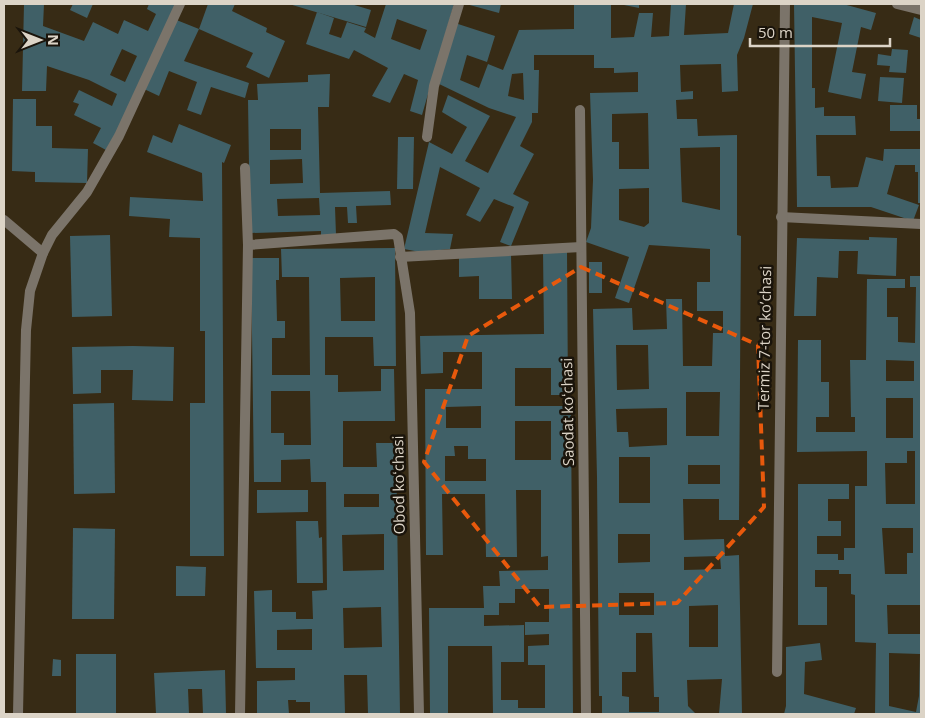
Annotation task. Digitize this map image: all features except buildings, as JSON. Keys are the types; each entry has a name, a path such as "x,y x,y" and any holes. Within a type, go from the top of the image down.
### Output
{"street":[{"path":"18,714 27,324 30,291 43,253 52,235 86,192 119,136 180,4"},
{"path":"426,137 434,86 459,4"},
{"name":"Termiz 7-tor koʼchasi","path":"777,672 785,4"},
{"path":"897,4 921,10"},
{"name":"Saodat koʻchasi","path":"580,110 586,714"},
{"path":"240,714 248,245 245,168"},
{"path":"781,217 921,224"},
{"path":"4,220 43,253"},
{"name":"Obod koʻchasi","path":"248,245 394,234 398,237 400,256 407,282 410,313 419,714"},
{"path":"400,256 581,247"}],"highlighted area":[{"path":"581,267 758,345 764,507 677,603 540,607 424,462 468,336"}]}
